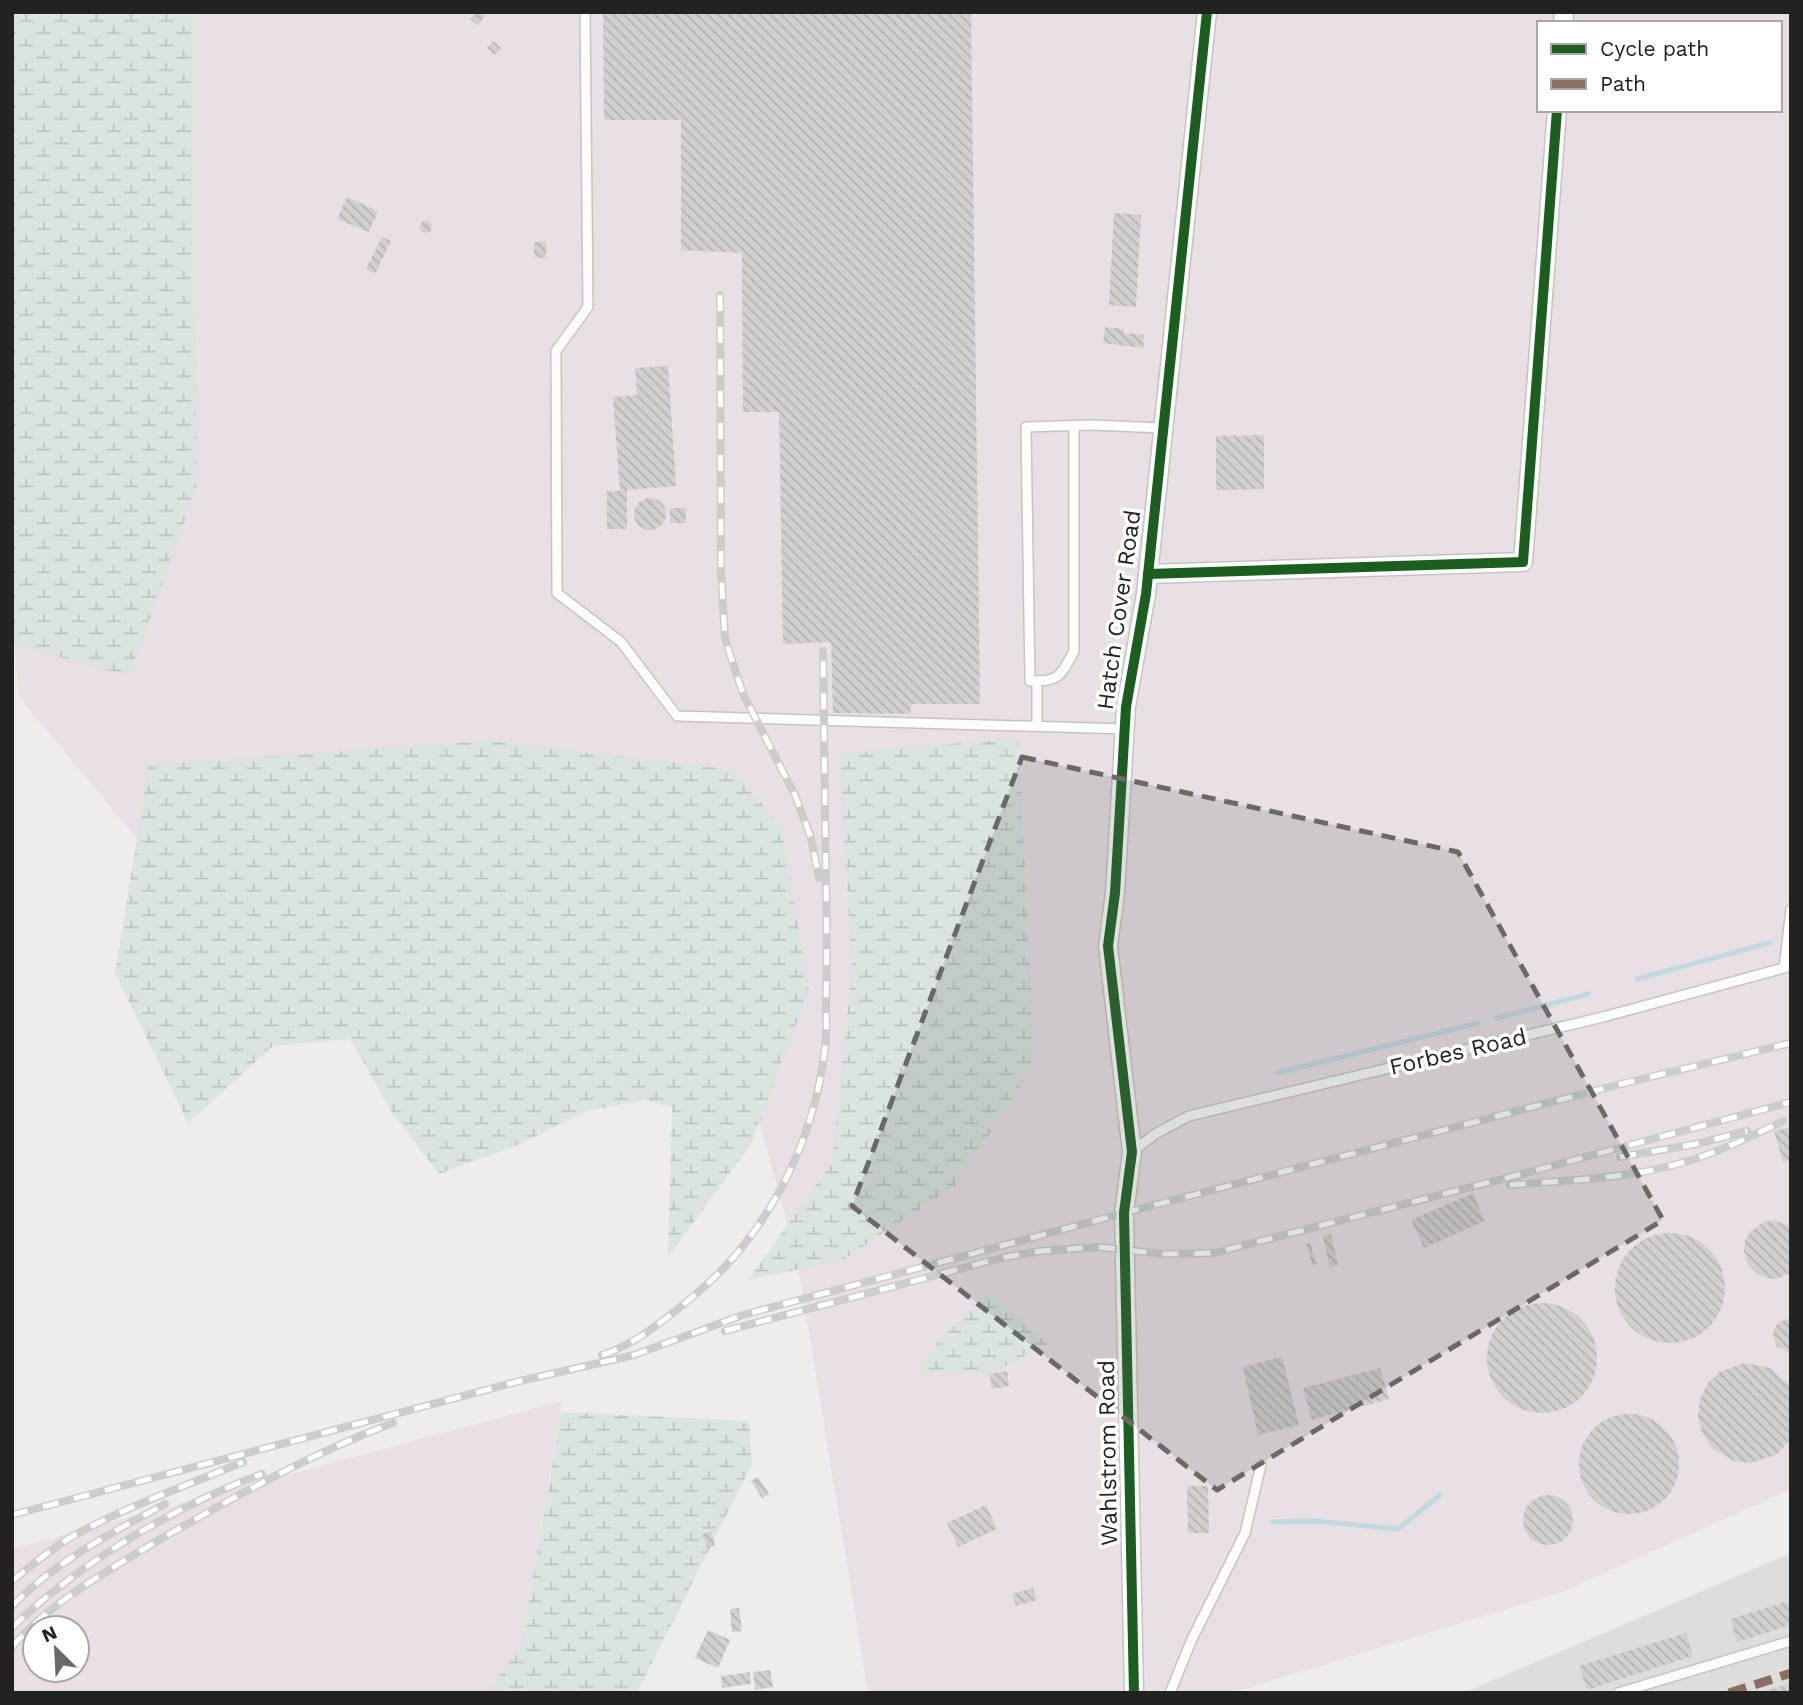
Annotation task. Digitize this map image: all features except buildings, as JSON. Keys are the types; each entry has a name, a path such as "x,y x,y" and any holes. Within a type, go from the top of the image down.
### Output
{"street":[{"name":"Hatch Cover Road","path":"1124,1213 1132,1152 1108,946 1115,893 1125,729 1148,574 1207,12"},
{"path":"1148,574 1523,562 1557,112"},
{"name":"Wahlstrom Road","path":"1124,1213 1134,1693"}],"lane":[{"path":"585,12 588,307 556,351 558,593 621,642 677,716 1125,729"},
{"path":"1074,426 1074,651 1060,676 1052,681 1030,681 1026,427 1091,425 1163,428"},
{"path":"1037,681 1037,726"},
{"path":"1787,967 1791,909"},
{"name":"Forbes Road","path":"1132,1152 1189,1116 1602,1017 1787,967"},
{"path":"1170,1693 1192,1639 1245,1533 1261,1465"},
{"path":"1618,1693 1791,1641"}],"highlighted area":[{"path":"1022,757 1458,852 1663,1220 1217,1490 852,1206"}],"shaded area":[{"path":"12,12 1791,12 1791,1489 1562,1592 1232,1693 868,1693 797,1259 704,920 144,847 19,697 12,621"},
{"path":"562,1401 522,1643 488,1693 12,1693 12,1549"},
{"path":"1791,1553 1791,1693 1463,1693"}],"green space":[{"path":"12,12 194,12 192,144 197,486 129,676 12,644"},
{"path":"1018,738 1035,1063 955,1186 842,1260 748,1280 832,1163 852,968 839,754"},
{"path":"489,741 733,770 782,828 809,990 751,1144 668,1257 672,1107 644,1100 587,1111 520,1144 439,1174 391,1111 350,1039 273,1046 188,1123 115,973 149,765"},
{"path":"991,1292 1048,1344 990,1374 918,1372 938,1341"},
{"path":"561,1412 749,1421 752,1464 637,1693 487,1693 522,1643"}],"waterway":[{"path":"1637,979 1769,943"},
{"path":"1497,1018 1588,994"},
{"path":"1277,1073 1478,1023"},
{"path":"1273,1522 1315,1521 1398,1529 1440,1495"}],"railway":[{"path":"720,295 721,569 725,639 743,694 795,795 811,838 819,878"},
{"path":"602,1355 637,1338 671,1315 718,1274 742,1247 782,1186 810,1119 819,1084 826,1030 823,651"},
{"path":"12,1515 520,1381 634,1355 743,1315 1124,1213 1621,1084 1791,1043"},
{"path":"725,1331 1001,1258 1041,1251 1098,1247 1164,1254 1214,1253 1791,1102"},
{"path":"1510,1185 1600,1178 1666,1167 1712,1153 1783,1121"},
{"path":"1620,1157 1696,1144 1747,1131"},
{"path":"12,1647 62,1601 159,1540 303,1462 393,1423"},
{"path":"12,1581 57,1546 93,1525 243,1462"},
{"path":"12,1628 97,1559 163,1519 262,1474"},
{"path":"12,1606 65,1562 165,1504"}],"marked path":[{"path":"1729,1693 1791,1673"}],"cycle path":[{"path":"1134,1693 1124,1213 1132,1152 1108,946 1115,893 1126,707 1146,594 1207,12"},
{"path":"1148,574 1523,562 1557,112"}]}
